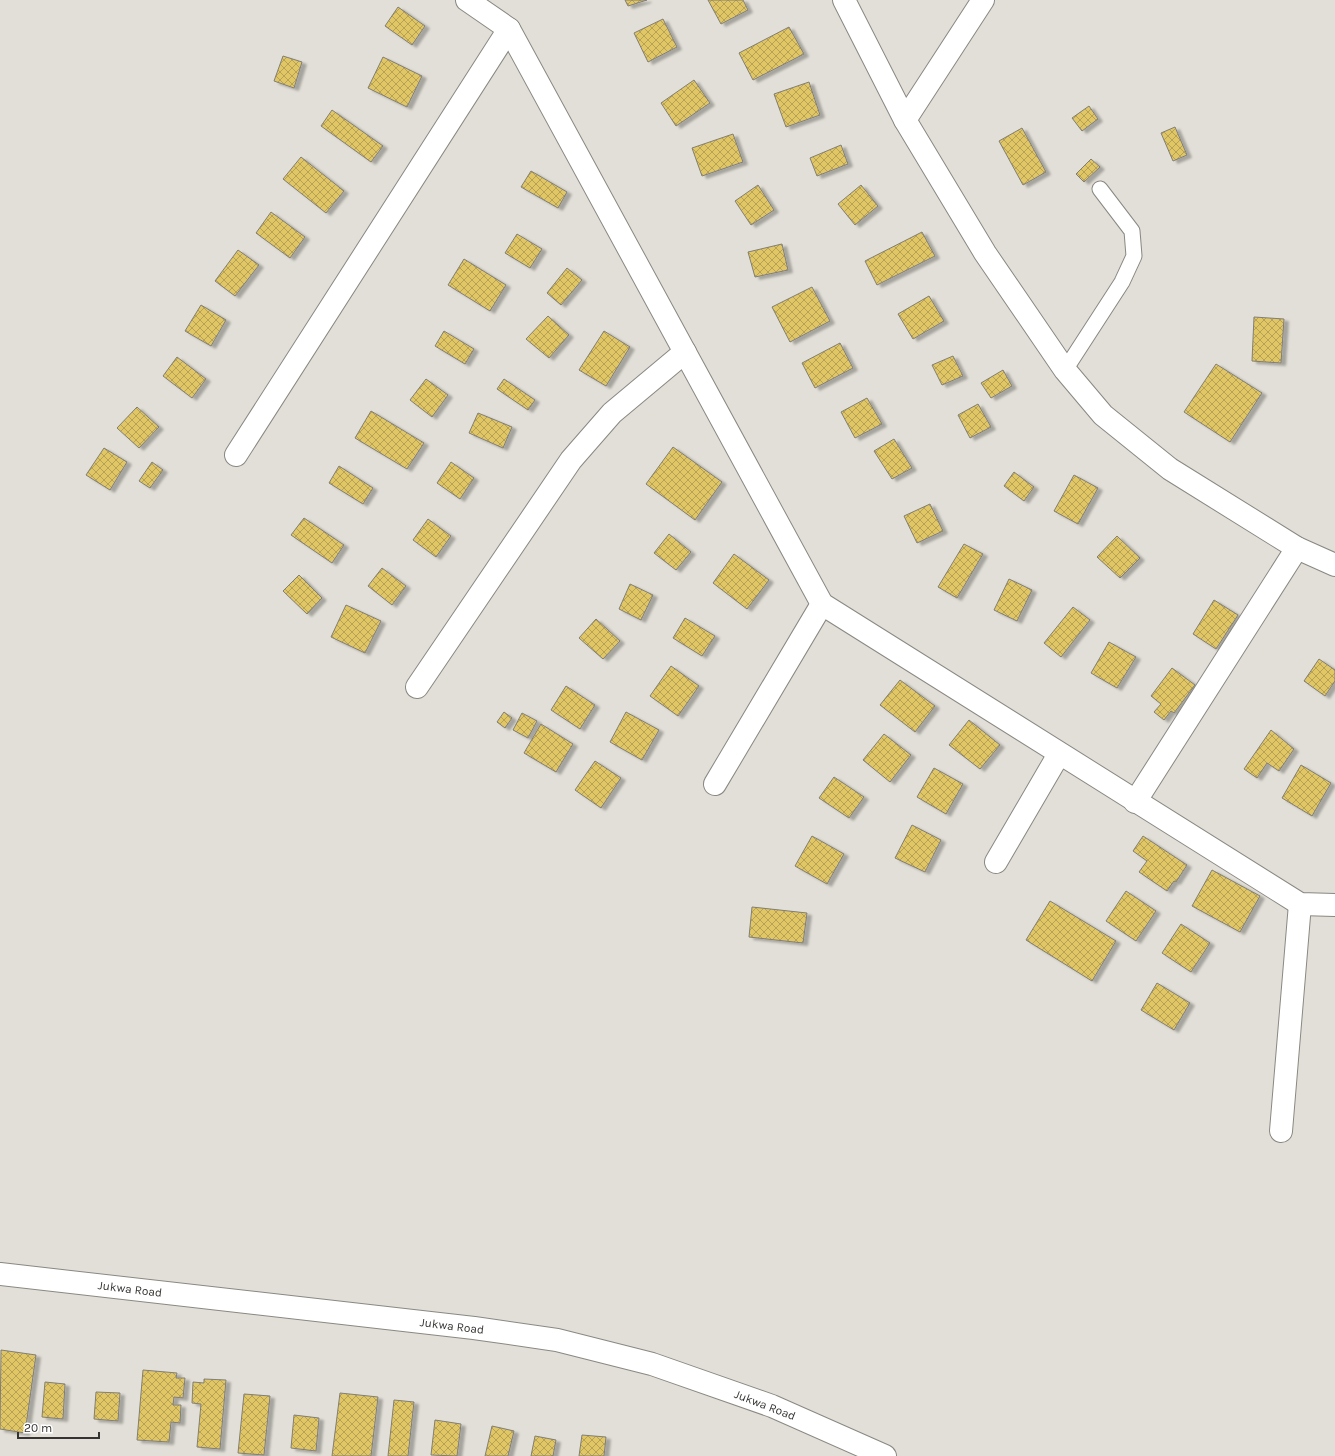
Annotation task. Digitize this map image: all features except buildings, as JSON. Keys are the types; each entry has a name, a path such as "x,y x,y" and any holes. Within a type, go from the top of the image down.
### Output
{"street":[{"path":"467,0 509,29 822,604 1135,802 1300,904 1335,905"},
{"path":"844,0 905,120 985,253 1065,370 1103,415 1170,469 1297,548 1335,565"},
{"path":"905,120 983,0"},
{"path":"236,455 509,29"},
{"path":"417,687 571,460 612,413 685,352"},
{"path":"1135,802 1297,548"},
{"path":"715,784 822,604"},
{"path":"996,862 1059,754"},
{"path":"1281,1131 1300,904"},
{"name":"Jukwa Road","path":"0,1274 458,1327 557,1340 652,1364 772,1406 885,1456"}],"lane":[{"path":"1065,370 1122,282 1134,256 1132,231 1100,189"}]}
